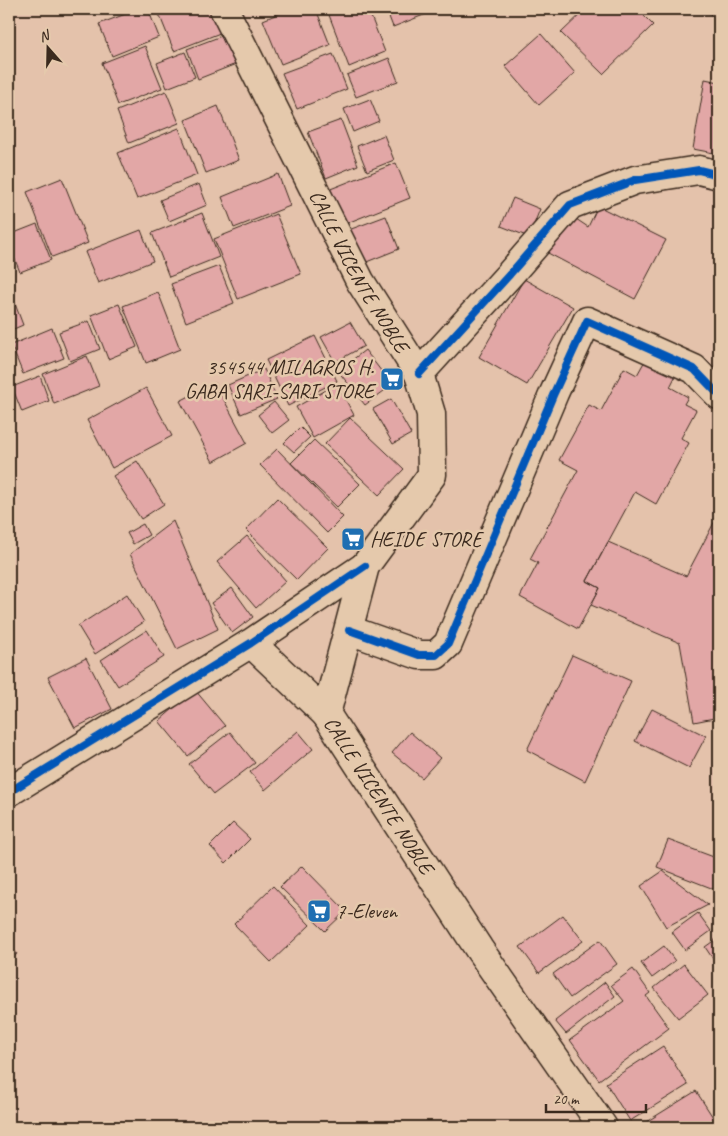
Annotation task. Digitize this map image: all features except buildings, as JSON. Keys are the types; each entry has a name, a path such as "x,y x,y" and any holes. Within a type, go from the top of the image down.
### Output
{"street":[{"name":"CALLE VICENTE NOBLE","path":"224,9 360,281 418,374 431,414 432,475 365,566 326,714 479,949 603,1127"},
{"path":"418,374 510,274 570,205 634,180 699,170 719,175"},
{"path":"348,630 419,655 436,655 448,644 554,393 587,321 694,369 719,395"},
{"path":"9,792 251,643 365,566"},
{"path":"251,643 326,714"}],"cycle path":[{"path":"419,374 570,205 635,180 699,170 719,175"},
{"path":"349,630 419,655 436,655 448,644 554,393 587,321 694,369 719,395"},
{"path":"9,792 251,643 365,566"}],"place":[{"name":"354544 MILAGROS H. GABA SARI-SARI STORE","path":"392,379"},
{"name":"HEIDE STORE","path":"353,539"},
{"name":"7-Eleven","path":"319,911"}]}
